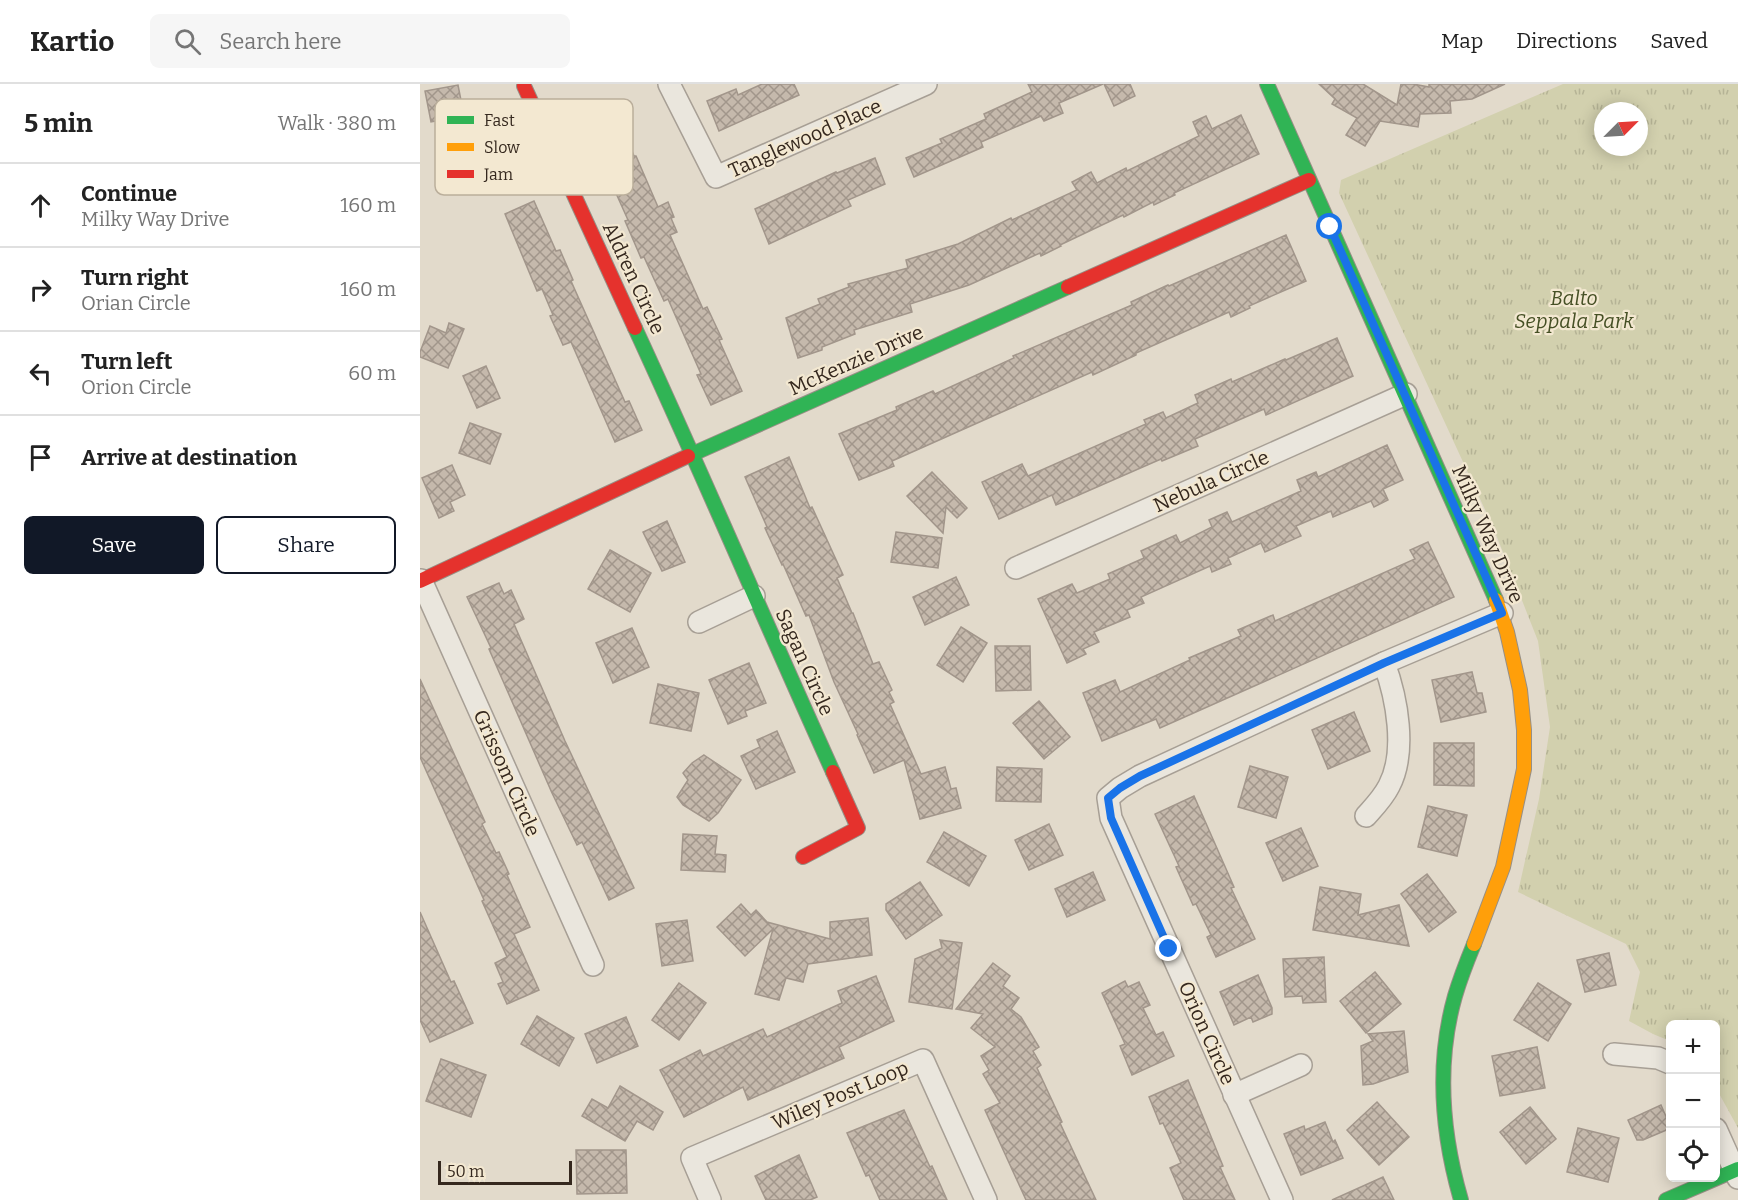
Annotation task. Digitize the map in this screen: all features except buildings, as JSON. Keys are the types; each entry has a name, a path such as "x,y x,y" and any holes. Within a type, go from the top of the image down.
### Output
{"street":[{"name":"Tanglewood Place","path":"669,84 716,177 926,84"},
{"name":"Milky Way Drive","path":"1267,84 1502,613 1511,642 1524,718 1524,770 1503,867 1456,992 1442,1079 1444,1127 1461,1200"},
{"name":"Aldren Circle","path":"524,86 530,99"},
{"name":"McKenzie Drive","path":"420,580 693,454 1309,180"},
{"name":"Aldren Circle","path":"574,195 693,454"},
{"name":"Nebula Circle","path":"1016,568 1406,394"},
{"name":"Sagan Circle","path":"693,454 858,828 803,857"},
{"name":"Grissom Circle","path":"420,580 593,965"},
{"path":"699,622 754,596"},
{"path":"1366,816 1389,786 1397,758 1396,705 1393,686 1384,663 1502,613"},
{"name":"Orion Circle","path":"1282,1200 1111,818 1108,798 1140,776 1384,663"},
{"path":"1614,1054 1658,1058 1666,1062"},
{"name":"Wiley Post Loop","path":"710,1200 692,1158 923,1060 986,1200"},
{"path":"1234,1095 1301,1065"},
{"path":"1666,1200 1737,1173 1720,1137"}],"green space":[{"name":"Balto Seppala Park","path":"1563,84 1738,84 1738,1128 1720,1095 1720,1020 1666,1020 1666,1039 1629,1021 1640,972 1626,944 1518,892 1539,799 1550,727 1538,641 1493,527 1339,193 1341,180"}],"traffic: fast":[{"path":"1267,84 1496,600"},
{"path":"688,456 1068,287"},
{"path":"635,328 833,772"},
{"path":"1461,1200 1449,1150 1446,1124 1445,1047 1455,996 1474,944"},
{"path":"1666,1200 1738,1169"}],"traffic: slow":[{"path":"1474,944 1503,867 1524,769 1524,730 1520,690 1507,632 1496,600"}],"traffic: jam":[{"path":"524,86 530,99"},
{"path":"1068,287 1309,180"},
{"path":"574,195 635,328"},
{"path":"420,581 688,456"},
{"path":"803,857 858,828 833,772"}],"route":[{"path":"1169,949 1111,818 1108,798 1140,776 1384,663 1502,613 1330,227"}]}
